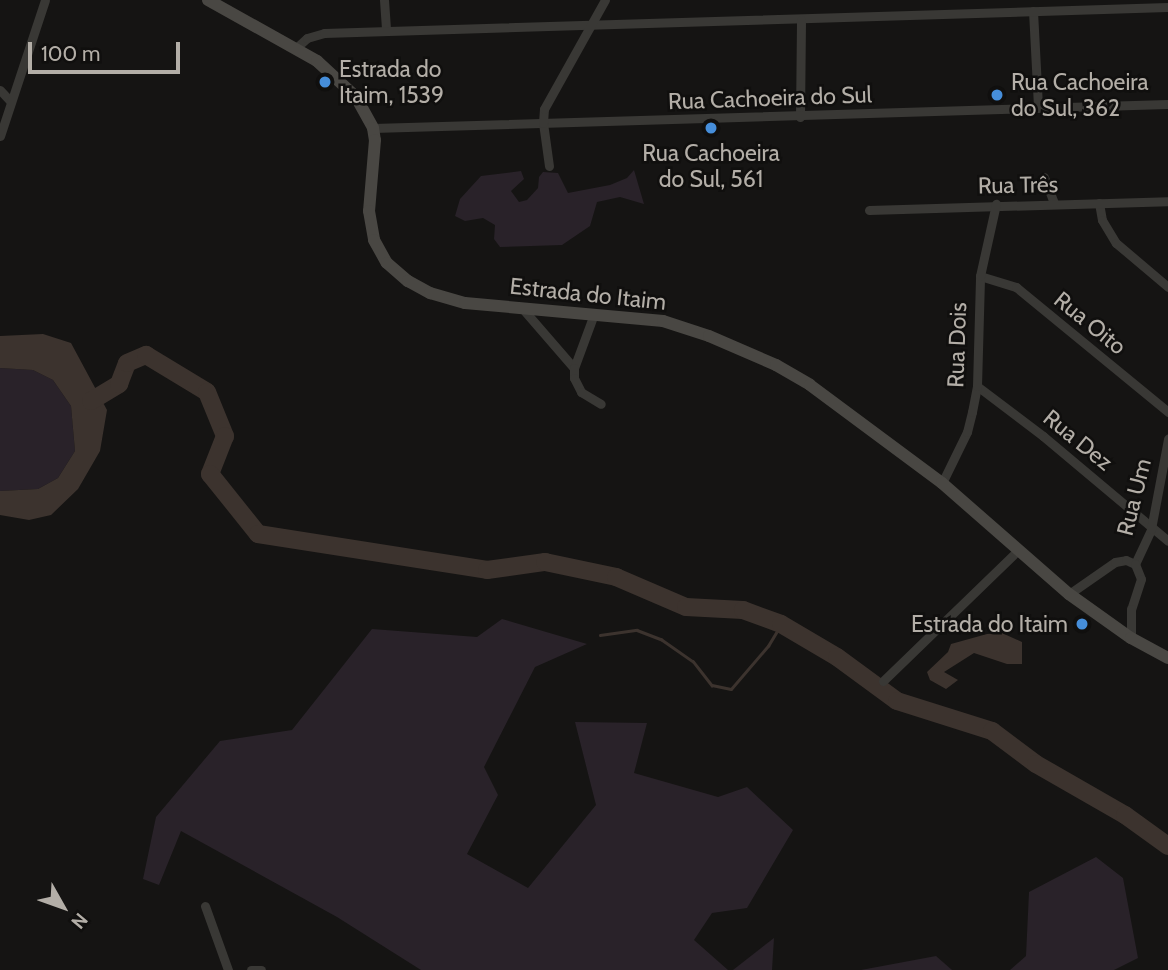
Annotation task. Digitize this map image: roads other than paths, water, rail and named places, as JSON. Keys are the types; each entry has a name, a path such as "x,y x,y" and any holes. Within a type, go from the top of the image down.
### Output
{"street":[{"name":"Estrada do Itaim","path":"208,0 296,48 343,82 373,128 376,150 370,226 380,253 387,263 408,281 438,295 465,303 663,321 709,336 764,360 810,385 942,483 1069,594 1131,638 1168,658"},
{"path":"384,0 386,31"},
{"path":"549,166 542,123 544,109 605,0"},
{"path":"0,136 44,1"},
{"path":"296,48 315,35 386,31 589,27 1168,7"},
{"path":"1033,11 1038,108"},
{"path":"800,117 801,20"},
{"path":"0,90 11,102"},
{"name":"Rua Cachoeira do Sul","path":"373,128 1168,104"},
{"path":"1044,177 1054,204"},
{"name":"Rua Três","path":"869,210 996,204 1168,201"},
{"path":"1099,203 1102,220 1116,243 1168,287"},
{"name":"Rua Dois","path":"942,483 967,432 977,386 980,276 996,204"},
{"name":"Rua Oito","path":"980,276 1016,287 1168,412"},
{"path":"522,308 574,368"},
{"path":"594,314 574,368 576,386 601,404"},
{"name":"Rua Dez","path":"977,386 1107,488 1168,541"},
{"name":"Rua Um","path":"1131,638 1131,609 1140,579 1135,564 1151,529 1168,439"},
{"path":"883,681 1017,551"},
{"name":"Rua Um","path":"1069,594 1115,562 1126,560 1135,564"},
{"path":"205,906 228,970"},
{"path":"251,970 261,970"}],"waterway":[{"path":"91,401 119,384 127,363 146,355 207,392 225,436 210,474 258,534 487,570 545,562 616,577 686,607 743,610 781,624 837,657 897,701 992,731 1036,764 1125,815 1168,846"},
{"path":"600,635 637,630 661,639 693,661 712,685 731,689 768,646 781,624"}],"place":[{"name":"Estrada do Itaim, 1539","path":"325,82"},
{"name":"Rua Cachoeira do Sul, 362","path":"997,95"},
{"name":"Rua Cachoeira do Sul, 561","path":"711,128"},
{"name":"Estrada do Itaim","path":"1082,624"}]}
